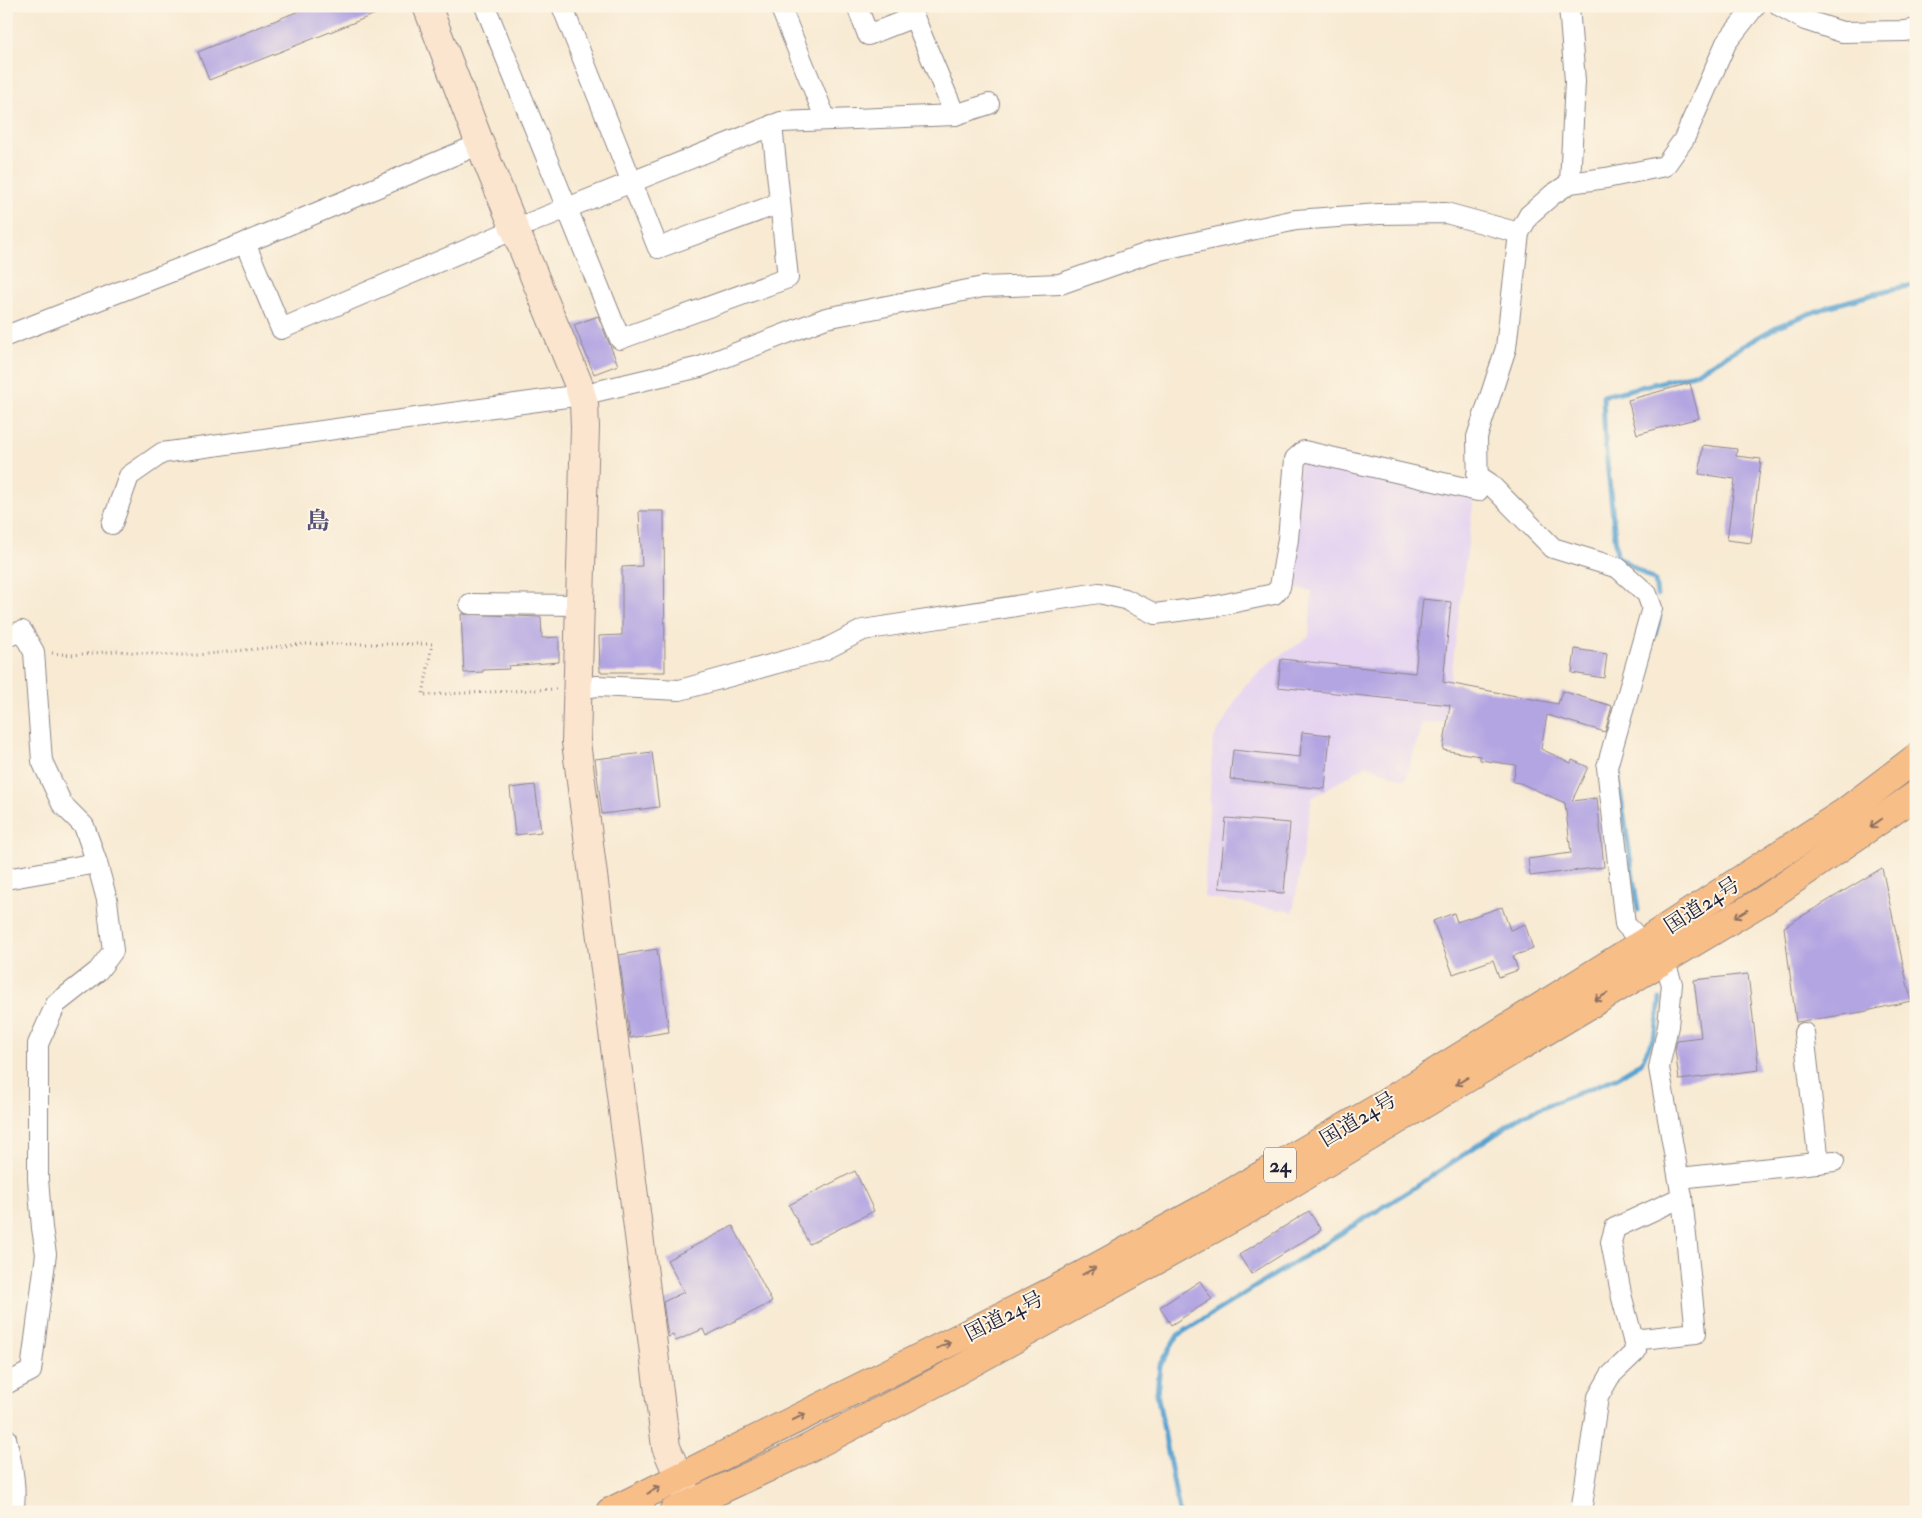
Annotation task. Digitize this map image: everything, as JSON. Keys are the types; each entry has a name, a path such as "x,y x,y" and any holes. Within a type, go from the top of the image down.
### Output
{"highway":[{"name":"国道24号","path":"610,1512 1051,1292 1205,1208 1375,1110 1643,943 1845,812 1916,758"},
{"name":"国道24号","path":"682,1508 799,1453 935,1383 1246,1210 1764,900 1916,795"}],"street":[{"path":"427,6 584,404 585,427 576,742 666,1447 678,1477 682,1508"},
{"path":"485,6 620,340 788,278 772,125"},
{"path":"562,6 658,248 780,202"},
{"path":"780,6 826,120"},
{"path":"857,6 868,35 914,18 955,115"},
{"path":"1569,6 1575,80 1570,183"},
{"path":"577,689 597,686 680,690 824,650 862,630 1099,592 1125,599 1155,614 1216,606 1274,594 1280,587 1282,578 1288,539 1295,458 1304,451 1478,491 1476,475 1477,438 1506,348 1519,233 1529,215 1552,195 1570,183 1665,166 1684,139 1726,43 1755,6"},
{"path":"1780,6 1805,20 1842,32 1905,31 1916,29"},
{"path":"245,243 281,329 515,229 781,122 955,115 989,104"},
{"path":"6,336 245,243 480,144"},
{"path":"112,524 130,476 162,453 581,395 700,367 826,318 983,287 1060,284 1151,252 1296,220 1379,214 1446,213 1519,233"},
{"path":"1476,475 1489,483 1553,548 1618,568 1647,594 1652,608 1607,767 1626,924 1643,943 1664,960 1672,984 1668,1026 1659,1068 1681,1188 1696,1333 1633,1340"},
{"path":"470,604 580,605"},
{"path":"6,638 22,632 34,652 42,761 62,804 84,826 107,900 114,951 98,971 56,1004 38,1044 38,1179 46,1254 31,1371 6,1384"},
{"path":"6,879 97,863"},
{"path":"1581,1512 1598,1397 1610,1376 1636,1351 1622,1298 1611,1242 1615,1228 1681,1188 1827,1162 1804,1033"},
{"path":"6,1438 12,1465 15,1505 13,1512"}],"path":[{"path":"34,652 71,655 117,652 197,655 304,644 432,644 423,695 577,689"}],"shaded area":[{"path":"1308,455 1474,497 1445,722 1422,723 1405,780 1367,765 1312,798 1293,912 1204,897 1213,740 1244,686 1272,661 1309,637 1312,591 1286,587 1300,462"}],"building":[{"path":"311,6 393,7 209,80 198,52"},
{"path":"598,316 618,365 594,374 574,325"},
{"path":"1690,383 1699,418 1637,434 1628,400"},
{"path":"1703,445 1737,449 1736,456 1761,459 1751,543 1727,540 1735,479 1699,474"},
{"path":"639,511 664,511 665,672 600,672 599,636 622,635 622,567 642,566"},
{"path":"1423,599 1451,602 1443,682 1558,704 1562,691 1612,706 1605,732 1547,715 1541,749 1571,763 1572,760 1588,767 1572,801 1597,798 1604,867 1530,876 1528,859 1571,853 1565,803 1520,783 1513,782 1516,765 1480,760 1480,756 1443,750 1450,705 1278,687 1281,659 1415,673"},
{"path":"461,614 541,617 542,638 559,637 559,662 508,666 509,669 464,673"},
{"path":"1575,649 1607,654 1604,678 1572,673"},
{"path":"1302,732 1330,735 1325,789 1230,779 1233,750 1300,757"},
{"path":"652,752 659,807 602,814 595,759"},
{"path":"535,785 541,832 515,835 510,788"},
{"path":"1226,818 1290,823 1284,893 1219,888"},
{"path":"1882,868 1911,1001 1862,1012 1796,1022 1784,927"},
{"path":"1502,907 1510,930 1525,924 1533,949 1513,956 1518,970 1499,977 1493,960 1453,974 1433,921 1454,913 1457,922"},
{"path":"657,949 669,1032 630,1038 619,955"},
{"path":"1748,974 1759,1070 1679,1080 1675,1049 1677,1040 1701,1037 1694,980"},
{"path":"855,1171 874,1211 809,1244 789,1205"},
{"path":"1309,1211 1321,1230 1251,1274 1239,1255"},
{"path":"733,1226 772,1302 706,1336 703,1329 676,1341 673,1335 668,1337 663,1302 684,1292 667,1260"},
{"path":"1200,1281 1212,1299 1171,1325 1160,1307"}],"waterway":[{"path":"1657,595 1655,581 1617,556 1605,442 1603,396 1694,374 1778,326 1827,307 1896,288 1916,285"},
{"path":"1655,634 1659,613"},
{"path":"1619,757 1619,783 1638,910"},
{"path":"1179,1512 1157,1393 1160,1366 1178,1335 1412,1189 1523,1115 1616,1078 1641,1063 1656,1032 1660,999"}],"district":[{"name":"島","path":"318,521"}]}
